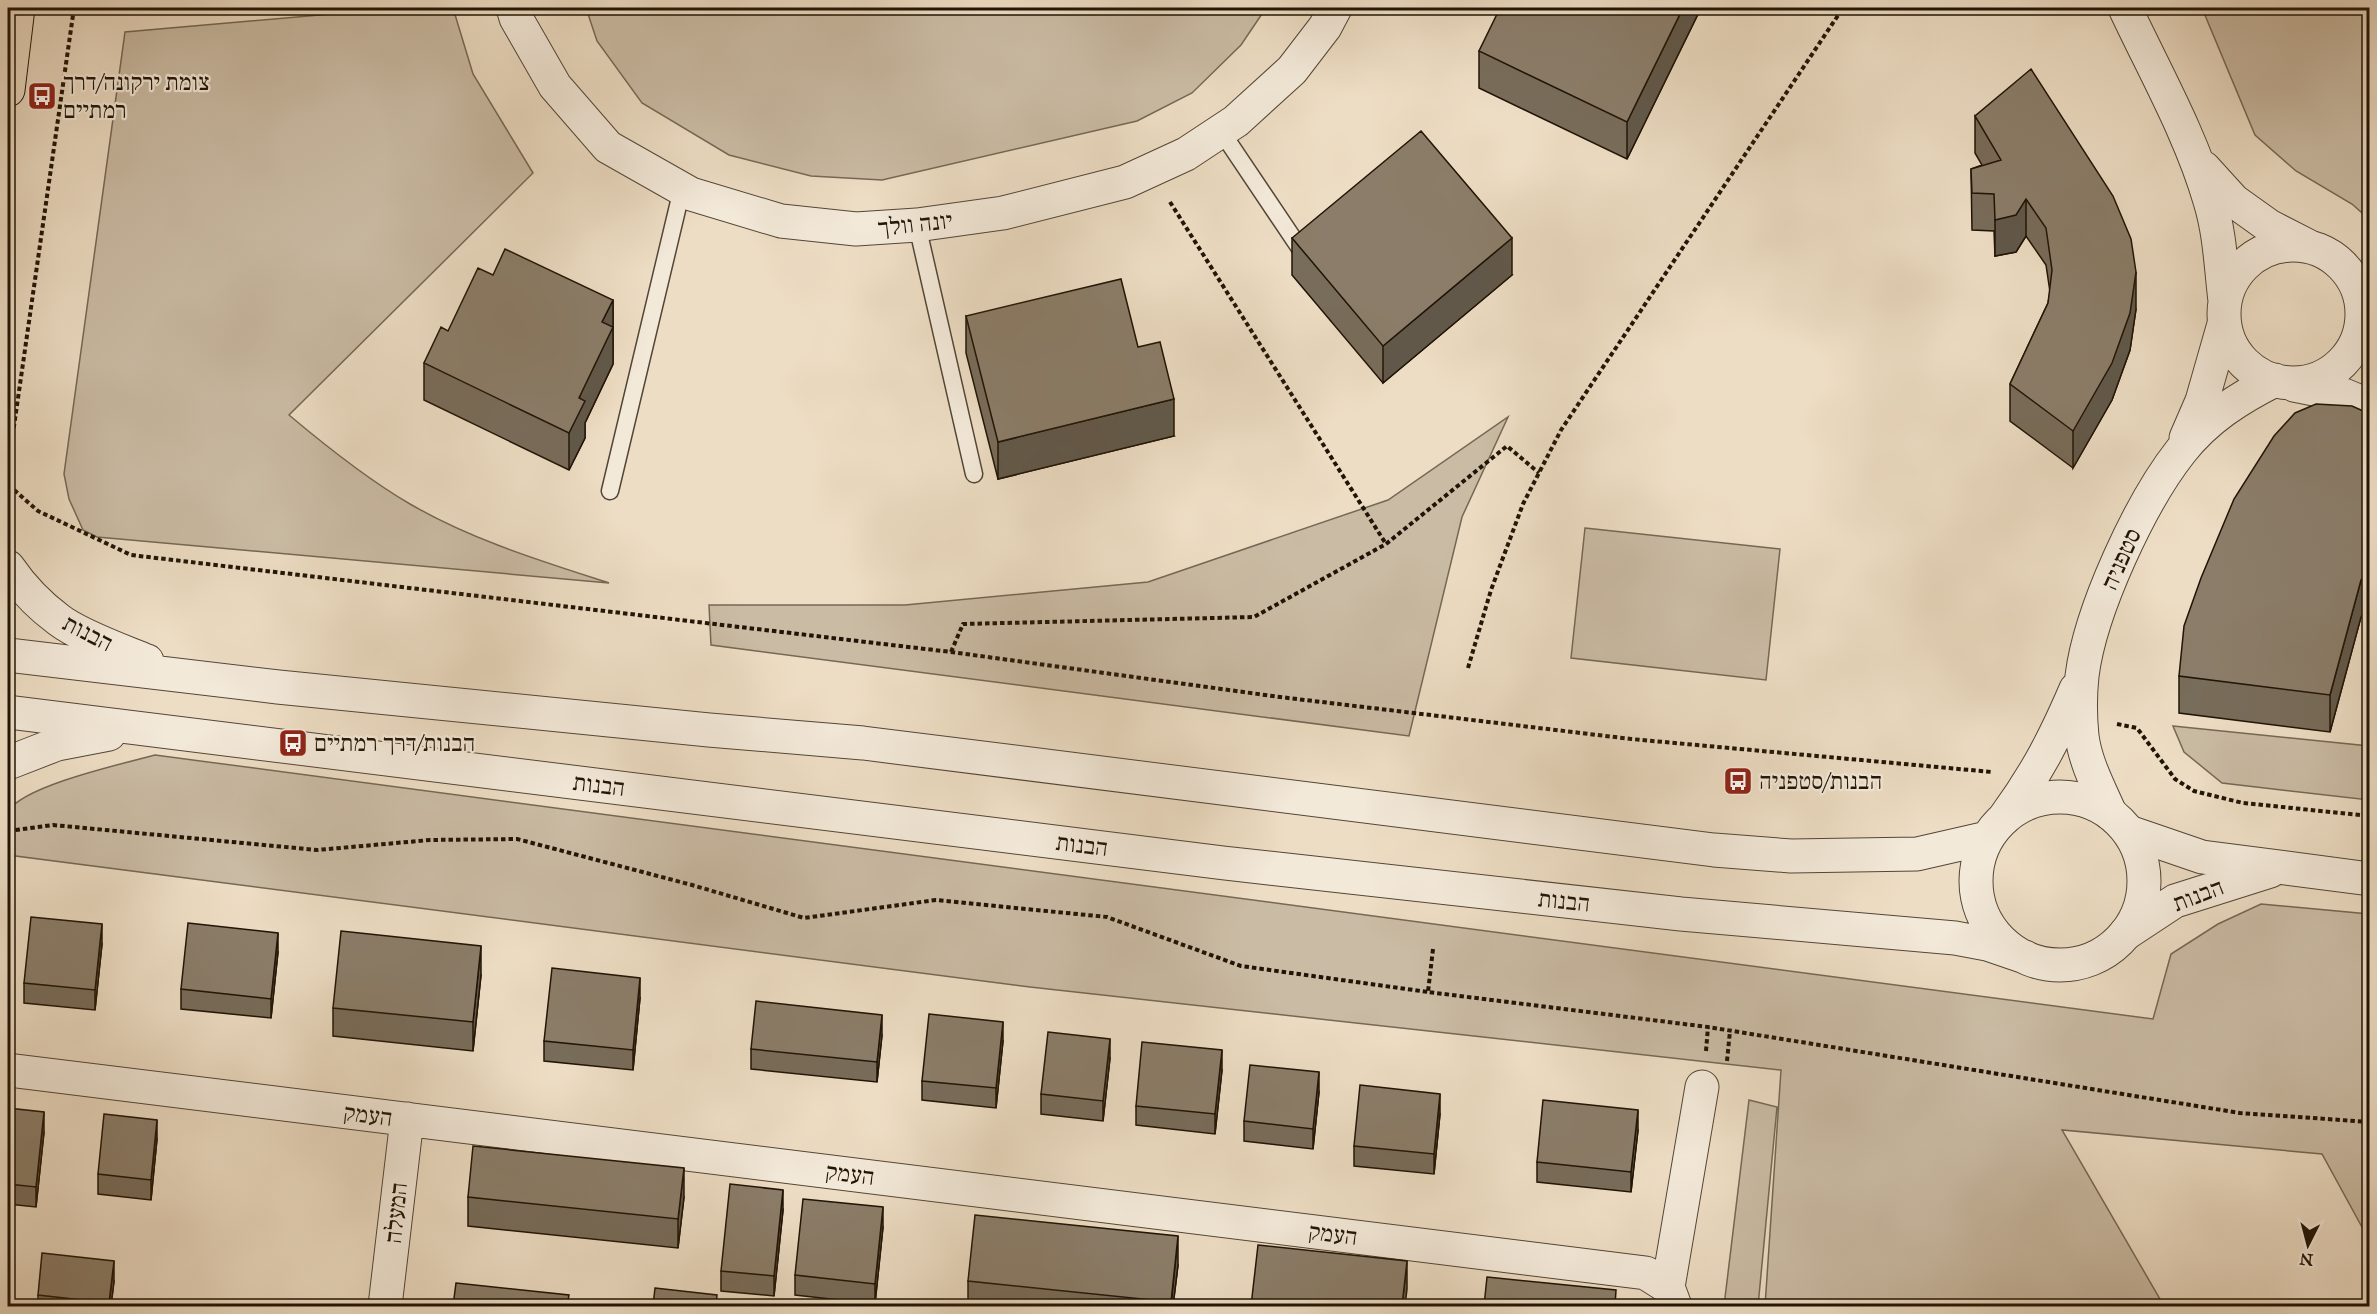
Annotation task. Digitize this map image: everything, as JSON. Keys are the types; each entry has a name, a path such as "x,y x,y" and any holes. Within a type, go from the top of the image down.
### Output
{"main road":[{"path":"8,90 18,8"}],"street":[{"name":"יונה וולך","path":"513,8 516,18 555,86 608,147 691,194 781,221 856,229 917,225 1003,213 1125,182 1150,171 1186,154 1236,121 1292,70 1325,27 1335,8"},
{"path":"2125,8 2195,157 2211,202 2231,346 2245,364 2264,377 2344,395 2370,406"},
{"path":"2195,157 2234,201 2269,226 2334,258 2350,274 2360,295 2366,327 2347,358 2330,373 2309,381 2281,382"},
{"path":"2225,312 2233,280 2248,262 2268,250 2291,245 2313,248"},
{"name":"סטפניה","path":"2181,451 2202,401 2225,312"},
{"name":"סטפניה","path":"2120,823 2091,770 2082,738 2082,676 2090,637 2110,580 2156,487 2181,451 2212,420 2242,396 2281,382"},
{"name":"הבנות","path":"8,567 16,579 60,621 107,645 185,676"},
{"name":"הבנות","path":"8,656 709,730 863,743 1714,850 1791,856 1917,854 1996,827"},
{"name":"סטפניה","path":"1996,827 2034,776 2055,739 2082,676"},
{"name":"הבנות","path":"8,712 1224,863 1681,914 1955,938 1987,944 2025,957"},
{"name":"הבנות","path":"8,763 57,744 138,728"},
{"path":"2057,796 2085,800 2120,823 2141,856 2145,884 2139,910 2125,934 2105,952 2080,963 2052,964 2025,957 2002,941 1985,919 1977,892 1977,864 1996,827 2029,802 2057,796"},
{"name":"הבנות","path":"2120,823 2202,857 2370,879"},
{"name":"הבנות","path":"2125,934 2175,900 2277,868"},
{"name":"העמק","path":"8,1070 1646,1273 1672,1297"},
{"path":"1672,1297 1702,1087"},
{"name":"המעלה","path":"386,1306 406,1119"}],"lane":[{"path":"1221,131 1301,250"},
{"path":"610,491 682,189"},
{"path":"917,225 974,474"}],"path":[{"path":"74,8 11,447 12,488 38,511 131,555 951,652 1280,697 1631,739 2034,776"},
{"path":"1468,668 1491,590 1523,504 1561,430 1843,8"},
{"path":"1150,171 1386,544"},
{"path":"951,652 963,624 1254,617 1386,544 1507,446 1539,473"},
{"path":"2082,738 2118,723 2137,728 2175,779 2194,791 2244,803 2370,816"},
{"path":"8,831 53,825 317,850 430,840 518,839 692,885 804,918 936,900 1107,917 1241,966 1708,1028 2240,1113 2370,1122"},
{"path":"1428,992 1433,949"}],"shaded area":[{"path":"400,8 453,8 473,74 533,173 289,415 363,473 434,517 507,549 609,583 97,537 83,530 69,499 64,474 125,32"},
{"path":"586,8 1266,8 1241,45 1192,93 1137,121 882,180 811,176 729,155 642,103 597,41"},
{"path":"2202,8 2369,8 2369,219 2352,204 2296,171 2255,135"},
{"path":"1508,417 1462,517 1409,736 711,645 709,605 905,605 1148,582 1388,500"},
{"path":"1585,528 1780,549 1766,680 1571,658"},
{"path":"2173,726 2369,746 2369,800 2222,783 2184,752"},
{"path":"155,755 2153,1019 2171,954 2218,924 2261,904 2369,914 2369,1240 2322,1154 2062,1130 2164,1306 1765,1306 1781,1070 1030,987 8,855 8,811 18,801 54,784"},
{"path":"1749,1100 1777,1107 1758,1306 1724,1306"}],"building":[{"path":"1500,8 1683,8 1627,122 1479,51"},
{"path":"2031,69 2113,196 2131,239 2136,272 2130,313 2112,363 2073,431 2010,384 2048,303 2052,270 2046,228 2026,199 2016,215 1995,220 1994,194 1972,193 1971,169 2001,160 1975,116"},
{"path":"1421,131 1512,238 1383,346 1292,238"},
{"path":"505,249 613,300 602,322 613,327 579,398 585,401 569,433 424,363 441,327 448,331 478,268 493,275"},
{"path":"1121,279 1138,347 1160,342 1174,399 998,442 966,316"},
{"path":"2316,404 2352,406 2370,414 2370,567 2361,580 2330,695 2179,676 2184,626 2234,499 2274,436 2295,413"},
{"path":"31,917 102,924 95,990 24,983"},
{"path":"188,923 278,933 271,999 181,989"},
{"path":"341,931 481,946 473,1022 333,1008"},
{"path":"552,968 640,978 633,1050 544,1041"},
{"path":"756,1001 882,1015 877,1062 751,1049"},
{"path":"929,1014 1003,1022 996,1088 922,1081"},
{"path":"1048,1032 1110,1039 1103,1101 1041,1094"},
{"path":"1142,1042 1222,1050 1215,1114 1136,1106"},
{"path":"1250,1065 1319,1072 1313,1129 1244,1121"},
{"path":"1360,1085 1440,1094 1434,1154 1354,1146"},
{"path":"1543,1100 1638,1110 1631,1172 1537,1162"},
{"path":"8,1108 44,1112 36,1187 8,1184"},
{"path":"104,1114 157,1120 151,1180 98,1174"},
{"path":"473,1146 684,1168 678,1219 468,1197"},
{"path":"730,1184 783,1190 774,1276 721,1271"},
{"path":"803,1199 883,1207 875,1284 795,1275"},
{"path":"975,1215 1178,1236 1171,1302 968,1281"},
{"path":"1258,1245 1407,1261 1402,1306 1251,1306"},
{"path":"42,1253 114,1261 109,1303 38,1295"},
{"path":"1487,1277 1616,1290 1615,1306 1484,1306"},
{"path":"456,1283 569,1295 567,1306 453,1306"},
{"path":"655,1288 717,1295 716,1306 653,1306"}],"place":[{"name":"צומת ירקונה/דרך רמתיים","path":"42,96"},
{"name":"הבנות/דרך רמתיים","path":"293,743"},
{"name":"הבנות/סטפניה","path":"1738,781"}]}
